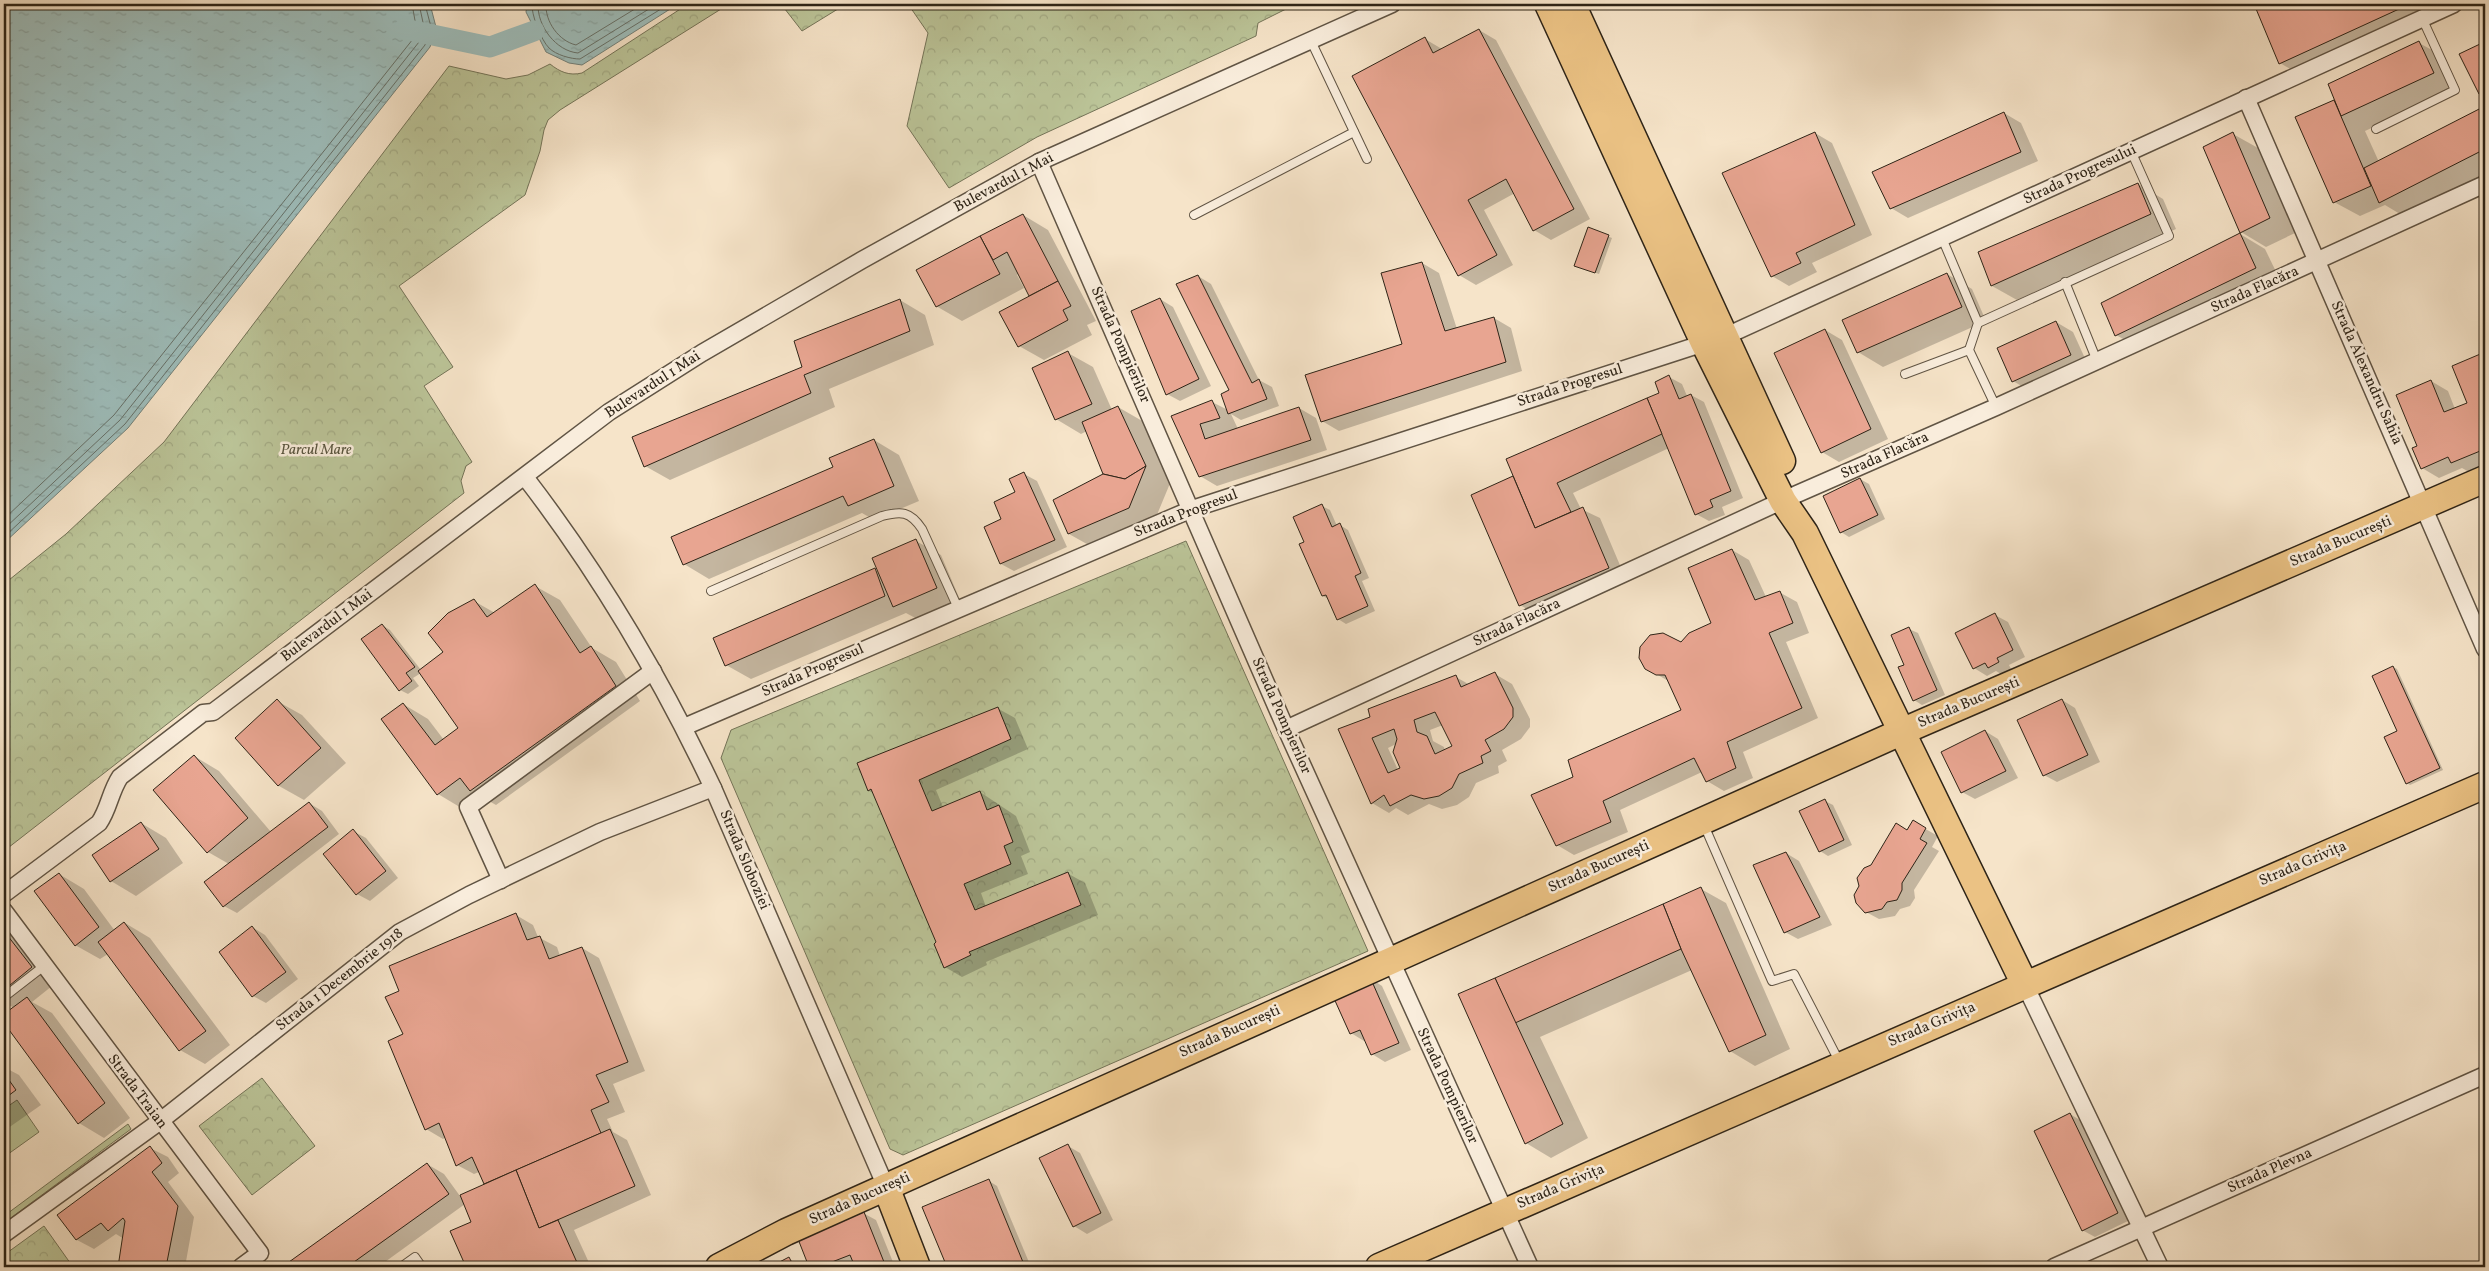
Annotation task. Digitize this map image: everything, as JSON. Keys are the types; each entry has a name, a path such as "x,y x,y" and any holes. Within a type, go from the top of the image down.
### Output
{"main road":[{"path":"1548,4 1715,339 1805,533 2025,985"},
{"path":"1572,4 1715,339"},
{"name":"Strada București","path":"719,1267 786,1232 1901,732 2485,479"},
{"name":"Strada Grivița","path":"1379,1267 2485,785"},
{"name":"Strada Sloboziei","path":"886,1187 917,1267"}],"street":[{"name":"Bulevardul 1 Mai","path":"4,894 99,823 106,812 112,789 120,777 203,713 213,712 609,412 702,353 862,260 1040,162 1392,4"},
{"name":"Strada Progresului","path":"1715,339 1942,238 2454,4"},
{"name":"Strada Alexandru Sahia","path":"2246,98 2485,649"},
{"name":"Strada Pompierilor","path":"1040,162 1286,729 1389,961 1530,1267"},
{"name":"Strada Flacăra","path":"1286,729 1790,498 1996,407 2485,184"},
{"name":"Strada Progresul","path":"684,727 1192,509 1715,339"},
{"name":"Strada Sloboziei","path":"525,477 569,533 653,671 684,727 713,788 886,1187"},
{"path":"501,880 468,807 653,671"},
{"name":"Strada 1 Decembrie 1918","path":"4,1234 160,1122 400,932 469,895 600,832 713,788"},
{"name":"Strada Traian","path":"4,910 160,1122 260,1253 241,1267"},
{"path":"2025,985 2160,1267"},
{"name":"Strada Plevna","path":"2054,1267 2485,1075"}],"lane":[{"path":"2376,129 2454,90 2422,18"},
{"path":"1311,41 1367,159"},
{"path":"1194,216 1354,132"},
{"path":"1978,323 2169,236 2131,151"},
{"path":"1942,238 1978,323 1969,350 1996,407"},
{"path":"2065,282 2097,361"},
{"path":"1904,374 1969,350"},
{"path":"711,591 882,516 894,513 915,518 922,529 958,608"},
{"path":"1703,821 1772,981 1794,974 1842,1065"},
{"path":"4,997 44,966"},
{"path":"401,1267 415,1257 422,1267"}],"green space":[{"name":"Parcul Mare","path":"688,4 729,4 560,110 548,120 525,195 399,286 453,367 424,386 472,462 466,466 461,481 464,493 4,851 4,584 66,534 164,442 449,66 506,79 528,75 550,64 565,73 582,73"},
{"path":"781,4 846,4 802,31"},
{"path":"908,4 1296,4 1258,23 1256,36 1037,137 949,188 907,126 928,33"},
{"path":"1186,541 1368,951 903,1155 890,1149 721,758 731,730"},
{"path":"262,1078 315,1146 252,1195 199,1126"},
{"path":"17,1100 39,1132 4,1157 4,1109"},
{"path":"128,1124 131,1129 4,1223 4,1216"},
{"path":"44,1226 73,1267 4,1267 4,1255"}],"water":[{"path":"4,4 430,4 436,27 430,47 128,428 4,543"},
{"path":"527,4 678,4 582,65 569,63 546,52 526,12"}],"building":[{"path":"2254,4 2410,4 2279,64"},
{"path":"1479,29 1574,209 1533,231 1506,179 1468,200 1497,255 1458,276 1352,76 1425,37 1433,53"},
{"path":"2419,41 2434,73 2341,116 2328,84"},
{"path":"2480,44 2485,55 2485,91 2479,94 2459,54"},
{"path":"2334,100 2371,186 2333,203 2295,117"},
{"path":"2485,106 2485,149 2379,203 2364,168"},
{"path":"2004,112 2021,152 1890,209 1872,172"},
{"path":"1815,132 1855,225 1796,253 1801,263 1771,277 1722,173"},
{"path":"2233,132 2270,218 2240,233 2203,147"},
{"path":"2138,183 2151,214 1991,286 1978,252"},
{"path":"1023,214 1058,281 1029,296 1007,252 993,260 980,236"},
{"path":"1588,227 1609,235 1595,273 1574,266"},
{"path":"2240,233 2256,268 2115,336 2101,303"},
{"path":"980,236 1000,274 936,307 916,270"},
{"path":"1422,262 1445,331 1494,317 1506,362 1321,422 1305,375 1402,344 1381,273"},
{"path":"1947,273 1962,307 1857,353 1842,320"},
{"path":"1198,275 1252,383 1259,379 1267,399 1228,414 1221,394 1229,390 1176,284"},
{"path":"1058,281 1071,306 1063,310 1068,320 1018,347 999,312"},
{"path":"1160,298 1199,379 1166,395 1131,311"},
{"path":"900,299 910,331 804,375 811,393 644,467 632,437 802,367 794,341"},
{"path":"2056,321 2071,355 2012,382 1997,348"},
{"path":"1825,329 1871,429 1821,453 1774,353"},
{"path":"1068,351 1092,404 1055,420 1032,368"},
{"path":"2485,352 2485,449 2451,463 2448,457 2421,469 2412,448 2417,446 2396,395 2431,380 2444,412 2467,403 2452,366"},
{"path":"1669,375 1679,399 1691,394 1731,491 1710,500 1713,507 1695,515 1647,398 1659,393 1655,382"},
{"path":"1647,398 1662,434 1557,483 1571,512 1535,528 1506,459"},
{"path":"1212,400 1220,418 1200,424 1205,439 1299,407 1311,440 1199,477 1171,416"},
{"path":"1118,406 1146,466 1125,479 1103,474 1082,422"},
{"path":"874,439 894,486 848,506 843,496 683,565 671,537 833,467 829,458"},
{"path":"1146,466 1129,508 1068,534 1053,500 1103,474 1125,479"},
{"path":"1024,472 1055,540 1000,564 984,527 1001,519 994,502 1015,492 1009,479"},
{"path":"1513,476 1535,528 1583,507 1609,568 1519,606 1471,495"},
{"path":"1860,478 1878,515 1840,533 1823,496"},
{"path":"1322,504 1332,527 1340,523 1361,573 1355,576 1368,606 1337,620 1326,595 1322,596 1299,544 1304,542 1293,517"},
{"path":"916,539 937,588 893,607 872,558"},
{"path":"1732,549 1755,600 1780,591 1793,623 1769,633 1802,708 1727,742 1736,768 1706,782 1694,758 1603,801 1611,822 1556,846 1531,795 1573,777 1568,760 1681,710 1665,675 1656,675 1645,669 1639,658 1640,647 1650,635 1663,633 1681,642 1689,633 1711,623 1688,568"},
{"path":"875,568 885,596 725,666 713,638"},
{"path":"535,584 580,653 591,646 616,686 470,791 460,778 437,795 381,719 403,703 435,745 458,728 418,671 443,652 428,633 448,613 474,599 487,617"},
{"path":"1995,613 2013,650 1997,658 1999,662 1988,668 1985,663 1973,669 1955,633"},
{"path":"382,624 415,667 406,673 412,681 399,691 361,639"},
{"path":"1909,627 1937,690 1913,701 1898,667 1904,665 1891,635"},
{"path":"2393,666 2440,768 2406,784 2384,737 2397,731 2372,676"},
{"path":"1495,672 1513,708 1513,717 1504,729 1485,740 1491,751 1481,756 1483,763 1459,774 1452,788 1439,796 1424,799 1411,795 1390,806 1384,795 1371,804 1338,729 1370,717 1368,709 1456,675 1461,687","holes":["1435,712 1452,746 1435,754 1427,736 1417,732 1414,720","1394,729 1397,739 1393,752 1400,768 1388,773 1372,738"]},
{"path":"277,699 321,748 278,786 235,738"},
{"path":"2062,699 2088,755 2043,776 2017,720"},
{"path":"998,707 1011,739 919,780 932,811 980,791 987,810 999,805 1013,842 1004,846 1011,864 964,884 975,910 1068,872 1081,905 969,952 971,955 944,968 934,944 936,942 871,789 868,791 857,763"},
{"path":"1985,730 2006,771 1961,793 1941,752"},
{"path":"194,755 248,818 207,853 153,790"},
{"path":"1825,799 1844,840 1819,852 1799,811"},
{"path":"309,802 328,827 223,907 204,882"},
{"path":"1913,820 1926,828 1920,839 1927,843 1902,883 1902,890 1897,900 1887,902 1882,909 1865,913 1856,903 1854,895 1859,886 1857,878 1864,868 1871,865 1896,823 1907,830"},
{"path":"141,822 159,849 110,882 92,855"},
{"path":"353,829 386,871 356,895 323,854"},
{"path":"1786,852 1820,917 1784,933 1753,865"},
{"path":"59,873 99,927 75,946 34,891"},
{"path":"1701,887 1766,1035 1729,1052 1681,949 1663,904"},
{"path":"1663,904 1681,949 1515,1023 1495,978"},
{"path":"516,913 527,940 540,936 549,959 582,947 628,1062 596,1075 609,1102 591,1110 601,1133 484,1184 472,1157 456,1166 439,1123 425,1130 388,1041 403,1034 385,997 399,991 389,966"},
{"path":"124,922 206,1031 179,1051 98,942"},
{"path":"252,926 286,972 252,997 219,952"},
{"path":"4,931 32,967 4,990"},
{"path":"1370,977 1399,1043 1371,1055 1360,1030 1350,1034 1332,994"},
{"path":"1495,978 1563,1124 1525,1144 1458,994"},
{"path":"27,997 105,1103 78,1124 4,1023 4,1014"},
{"path":"4,1073 16,1090 4,1099"},
{"path":"2070,1113 2118,1213 2082,1231 2034,1131"},
{"path":"610,1129 635,1186 539,1228 516,1170"},
{"path":"1068,1144 1101,1213 1073,1227 1039,1158"},
{"path":"150,1146 162,1163 152,1172 178,1206 166,1267 118,1267 125,1221 123,1218 108,1231 101,1223 76,1240 57,1215"},
{"path":"427,1163 449,1194 347,1267 282,1267"},
{"path":"516,1170 539,1228 558,1220 579,1267 466,1267 450,1231 471,1222 460,1195"},
{"path":"989,1179 1025,1267 947,1267 922,1207"},
{"path":"864,1212 886,1267 855,1267 850,1255 819,1267 809,1267 798,1239"},
{"path":"789,1257 794,1267 770,1267"}],"waterway":[{"path":"404,29 490,47 534,31"}]}
